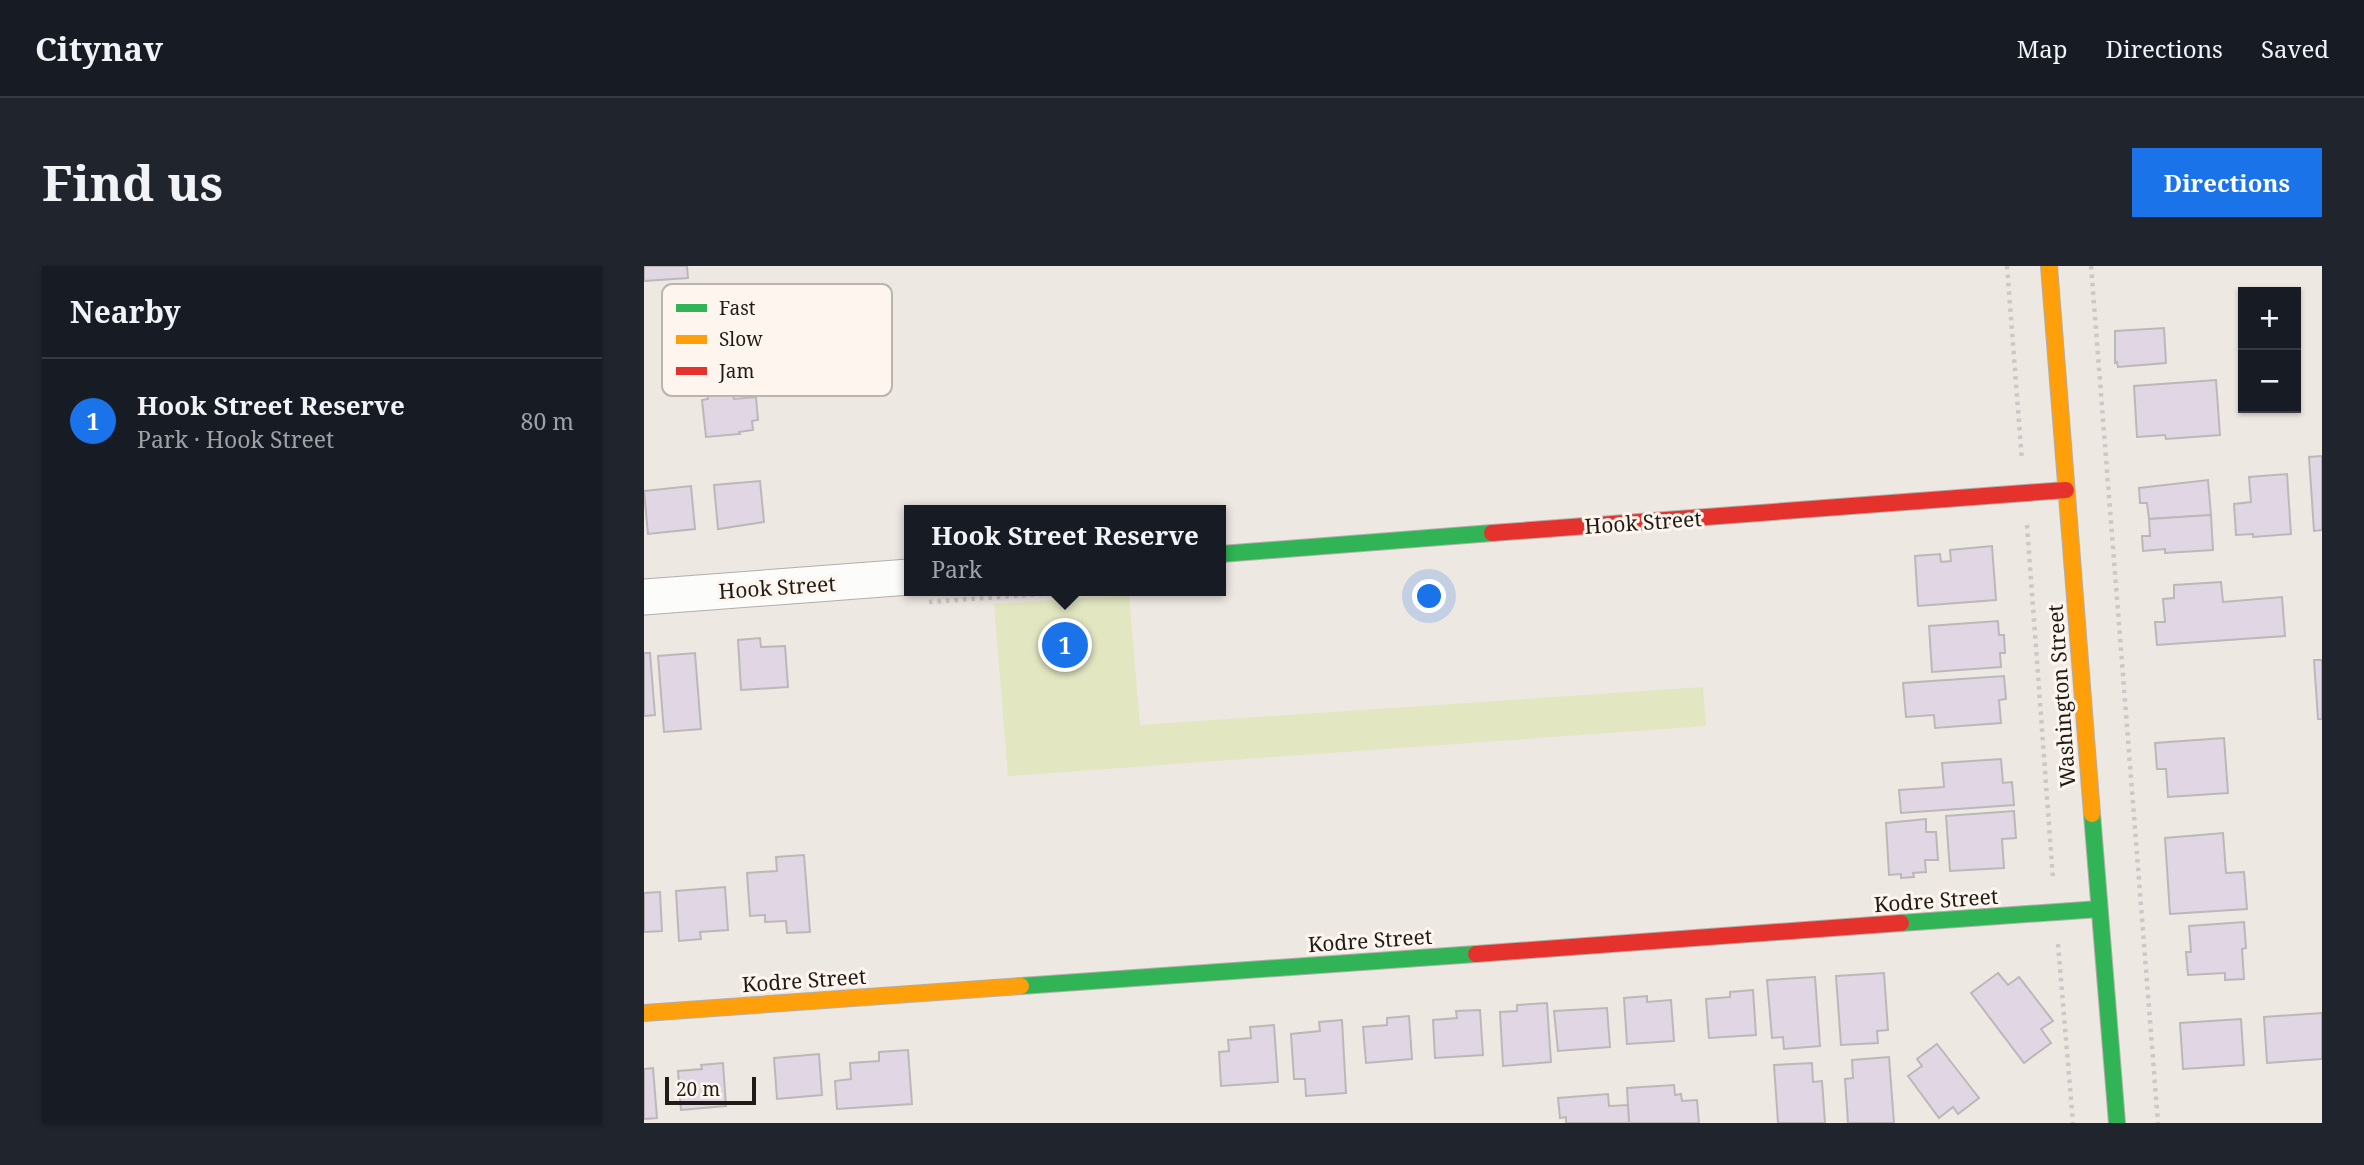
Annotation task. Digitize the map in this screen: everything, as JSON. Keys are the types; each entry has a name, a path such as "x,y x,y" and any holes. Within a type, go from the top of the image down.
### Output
{"street":[{"name":"Washington Street","path":"2049,266 2117,1123"},
{"name":"Hook Street","path":"1226,554 2066,490"},
{"name":"Hook Street","path":"644,597 904,577"},
{"name":"Kodre Street","path":"644,1013 2099,909"}],"path":[{"path":"2007,266 2073,1123"},
{"path":"2091,266 2158,1123"}],"green space":[{"path":"1129,596 1140,725 1703,687 1706,726 1008,776 994,604"}],"building":[{"path":"644,266 687,266 688,278 644,281"},
{"path":"2164,328 2166,363 2118,367 2117,362 2115,363 2115,331"},
{"path":"2216,380 2220,435 2166,439 2165,435 2137,437 2134,386"},
{"path":"708,396 734,396 734,399 756,397 758,420 752,421 753,430 706,437 702,400 708,399"},
{"path":"2322,456 2322,530 2314,531 2309,457"},
{"path":"2287,474 2291,534 2253,537 2253,534 2236,535 2234,504 2251,502 2249,477"},
{"path":"2208,480 2211,515 2149,519 2147,503 2140,503 2139,488"},
{"path":"760,481 764,522 718,529 714,485"},
{"path":"691,486 695,529 648,534 644,491"},
{"path":"2211,515 2213,550 2165,553 2165,549 2143,551 2142,536 2150,536 2149,519"},
{"path":"1992,546 1996,600 1918,606 1915,556 1940,554 1941,562 1951,561 1950,550"},
{"path":"2221,582 2223,602 2282,597 2285,636 2157,645 2155,622 2165,622 2163,599 2174,598 2174,585"},
{"path":"1998,621 1999,635 2004,635 2005,653 2000,653 2001,667 1932,672 1929,626"},
{"path":"760,638 761,647 785,646 788,687 741,690 738,640"},
{"path":"644,653 650,653 655,715 644,716"},
{"path":"695,653 701,729 664,732 658,656"},
{"path":"2314,660 2322,660 2322,719 2318,719"},
{"path":"2004,676 2006,699 1999,700 2001,723 1935,728 1934,715 1906,717 1903,683"},
{"path":"2224,738 2228,793 2168,797 2166,769 2157,769 2155,743"},
{"path":"2001,759 2003,783 2012,782 2014,805 1901,813 1899,790 1944,787 1942,763"},
{"path":"2014,811 2016,838 2002,839 2004,868 1950,871 1946,816"},
{"path":"1926,819 1926,832 1936,832 1938,860 1925,860 1926,872 1913,873 1914,877 1889,875 1886,823"},
{"path":"2223,833 2226,873 2244,872 2247,909 2170,914 2165,838"},
{"path":"804,855 810,932 787,933 786,921 765,922 765,915 750,916 747,873 777,871 776,857"},
{"path":"725,887 728,930 700,932 701,939 679,941 676,891"},
{"path":"660,892 662,931 644,932 644,893"},
{"path":"2244,922 2244,979 2225,980 2225,973 2188,975 2186,952 2191,952 2189,926"},
{"path":"1884,973 1888,1030 1877,1031 1878,1043 1841,1045 1836,976"},
{"path":"1998,973 2008,985 2019,977 2053,1021 2041,1029 2051,1043 2024,1063 1971,993"},
{"path":"1815,977 1820,1046 1784,1049 1783,1037 1772,1038 1767,980"},
{"path":"1753,990 1756,1035 1709,1038 1706,999 1730,997 1730,992"},
{"path":"1647,996 1647,1002 1671,1000 1674,1041 1627,1044 1624,998"},
{"path":"1547,1003 1551,1062 1503,1066 1500,1012 1517,1011 1517,1005"},
{"path":"1607,1008 1610,1047 1558,1051 1554,1011"},
{"path":"1480,1010 1483,1055 1435,1058 1433,1020 1457,1018 1456,1011"},
{"path":"2322,1013 2322,1059 2267,1063 2264,1017"},
{"path":"1409,1016 1412,1059 1366,1063 1363,1027 1387,1025 1387,1018"},
{"path":"2241,1019 2244,1065 2183,1069 2180,1023"},
{"path":"1342,1020 1346,1093 1306,1096 1305,1079 1294,1079 1291,1034 1320,1031 1319,1022"},
{"path":"1274,1025 1278,1082 1221,1086 1219,1052 1229,1051 1228,1040 1251,1038 1250,1027"},
{"path":"1937,1044 1979,1098 1958,1114 1953,1107 1939,1118 1908,1076 1922,1066 1917,1059"},
{"path":"908,1050 912,1104 837,1109 835,1081 851,1079 850,1063 879,1061 879,1052"},
{"path":"819,1054 822,1095 777,1099 774,1058"},
{"path":"1889,1057 1894,1123 1848,1123 1845,1079 1853,1078 1852,1060"},
{"path":"723,1063 726,1106 681,1110 678,1071 702,1069 701,1065"},
{"path":"1812,1063 1813,1082 1822,1081 1825,1123 1778,1123 1774,1065"},
{"path":"653,1068 657,1118 644,1119 644,1069"},
{"path":"1674,1085 1675,1095 1681,1094 1682,1101 1697,1100 1699,1123 1629,1123 1627,1088"},
{"path":"1608,1094 1609,1106 1628,1105 1629,1123 1566,1123 1566,1117 1560,1118 1558,1098"}],"traffic: fast":[{"path":"1226,554 1492,533"},
{"path":"2092,814 2117,1123"},
{"path":"1901,923 2099,909"},
{"path":"1021,986 1476,954"}],"traffic: slow":[{"path":"2049,266 2092,814"},
{"path":"644,1013 1021,986"}],"traffic: jam":[{"path":"1492,533 2066,490"},
{"path":"1476,954 1901,923"}],"place":[{"name":"Hook Street Reserve","path":"1065,645"}]}
